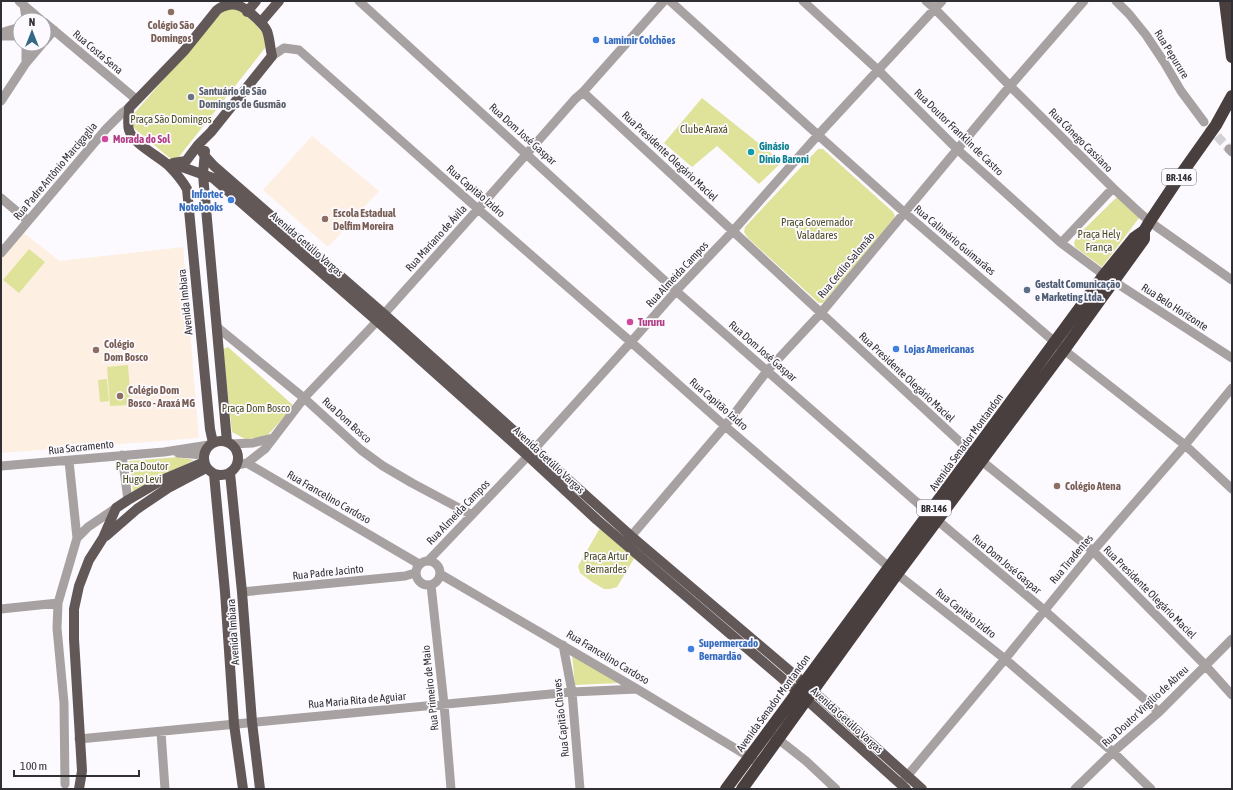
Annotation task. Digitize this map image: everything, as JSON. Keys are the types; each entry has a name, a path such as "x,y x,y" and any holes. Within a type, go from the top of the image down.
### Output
{"highway":[{"path":"1225,1 1232,57"},
{"name":"Avenida Senador Montandon","path":"742,789 761,764 774,736 805,691 1060,346 1109,278 1134,238 1150,226 1182,173 1216,125 1232,96"},
{"name":"Avenida Senador Montandon","path":"726,789 750,758 774,736"}],"main road":[{"path":"247,12 256,1"},
{"path":"261,22 279,1"},
{"path":"229,3 240,6 247,12 261,22 267,30 272,56 186,161 168,164 136,141 129,130 129,108 184,52 217,10 229,3"},
{"path":"211,132 204,155 203,174 229,443"},
{"name":"Avenida Getúlio Vargas","path":"198,145 204,155 214,166 628,540 805,691 905,783 922,789"},
{"name":"Avenida Getúlio Vargas","path":"168,164 213,178 381,318"},
{"name":"Avenida Imbiara","path":"168,164 182,180 187,189 211,444"},
{"path":"191,240 209,238"},
{"path":"218,441 229,443 237,451 238,467 222,475 207,465 207,448 211,444 218,441"},
{"path":"79,789 82,771 74,639 74,610 79,586 89,560 103,538 116,508 128,500 207,465"},
{"name":"Avenida Imbiara","path":"207,465 225,592 234,724 243,789"},
{"name":"Avenida Imbiara","path":"238,467 242,592 252,722 260,789"},
{"path":"103,538 166,484"}],"street":[{"name":"Rua Dom José Gaspar","path":"359,1 767,371 933,517 1044,610 1159,712"},
{"name":"Rua Mariano de Ávila","path":"238,467 265,449 304,398 381,318 526,153 664,1"},
{"name":"Rua Calimério Guimarães","path":"670,1 905,213 1060,346 1185,445 1232,489"},
{"name":"Rua Doutor Franklin de Castro","path":"803,1 878,70 958,150 1062,242 1109,278"},
{"name":"Rua Cônego Cassiano","path":"926,1 1150,226 1232,280"},
{"name":"Rua Almeida Campos","path":"424,562 472,515 531,452 676,290 733,231 818,135 942,1"},
{"name":"Rua Cecílio Salomão","path":"628,540 725,426 767,371 821,313 1010,86 1084,1"},
{"name":"Rua Pepurure","path":"1116,1 1146,35 1181,91 1204,122"},
{"name":"Rua Costa Sena","path":"22,3 31,12"},
{"path":"1,34 12,30"},
{"name":"Rua Costa Sena","path":"52,31 137,100"},
{"path":"1,34 12,35"},
{"name":"Rua Capitão Izidro","path":"272,56 284,48 299,50 725,426 893,571 1005,659 1113,752 1151,789"},
{"path":"26,52 26,63"},
{"path":"1,101 26,63 35,52"},
{"name":"Rua Presidente Olegário Maciel","path":"583,92 977,457 1093,551 1205,665 1232,695"},
{"name":"Rua Padre Antônio Marcigaglia","path":"1,253 106,129 129,108"},
{"path":"1062,242 1113,188"},
{"path":"1,198 28,221"},
{"name":"Rua Belo Horizonte","path":"1109,278 1232,358"},
{"name":"Rua Dom Bosco","path":"217,327 304,398 361,450 412,483 472,515"},
{"name":"Rua Tiradentes","path":"905,783 1044,610 1232,388"},
{"path":"229,443 253,443 273,438"},
{"path":"164,452 211,444"},
{"path":"164,452 192,455 207,465"},
{"name":"Rua Sacramento","path":"1,466 164,452"},
{"path":"122,455 128,500"},
{"path":"65,784 64,703 57,628 58,603 77,538 69,461"},
{"name":"Rua Francelino Cardoso","path":"238,467 424,562"},
{"path":"77,538 88,527 116,508"},
{"path":"424,562 436,563 440,570 437,581 427,586 420,583 415,573 416,569 424,562"},
{"name":"Rua Padre Jacinto","path":"242,592 405,576 415,573"},
{"name":"Rua Francelino Cardoso","path":"440,574 637,688 761,764"},
{"name":"Rua Primeiro de Maio","path":"431,585 444,704 451,789"},
{"path":"1,609 58,603"},
{"name":"Rua Doutor Virgílio de Abreu","path":"1075,789 1113,752 1159,712 1232,640"},
{"name":"Rua Capitão Chaves","path":"564,645 572,692 580,789"},
{"name":"Rua Maria Rita de Aguiar","path":"80,739 572,692 637,688"},
{"path":"162,732 165,789"},
{"path":"774,736 836,789"}],"shaded area":[{"name":"Escola Estadual Delfim Moreira","path":"312,136 379,191 328,247 263,190"},
{"name":"Colégio Dom Bosco","path":"21,231 60,261 183,247 199,438 1,453 1,256"}],"green space":[{"name":"Praça São Domingos","path":"235,8 251,20 262,32 265,38 265,48 178,158 172,160 135,129 131,122 132,116 220,14 226,10"},
{"name":"Clube Araxá","path":"702,98 782,162 759,184 717,146 692,167 664,143"},
{"name":"Praça Governador Valadares","path":"818,149 823,149 893,212 895,216 893,221 823,303 819,303 748,238 744,232 745,227"},
{"name":"Praça Hely França","path":"1119,195 1139,218 1102,267 1075,247 1074,242 1079,234"},
{"path":"29,249 45,262 19,293 3,280"},
{"name":"Praça Dom Bosco","path":"228,347 294,406 266,437 245,439 232,432 223,349"},
{"path":"128,365 131,405 110,406 107,367"},
{"path":"107,379 109,401 100,402 98,380"},
{"name":"Praça Doutor Hugo Levi","path":"178,457 194,460 133,492 129,461"},
{"name":"Praça Artur Bernardes","path":"600,528 635,557 617,587 610,589 604,589 592,582 580,573 578,566"},
{"path":"572,655 619,683 575,685"}],"tunnel":[{"path":"1208,126 1229,149"}],"place":[{"name":"Colégio São Domingos","path":"171,12"},
{"name":"Lamimir Colchões","path":"596,40"},
{"name":"Santuário de São Domingos de Gusmão","path":"191,97"},
{"name":"Morada do Sol","path":"105,139"},
{"name":"Ginásio Dinio Baroni","path":"751,152"},
{"name":"Infortec Notebooks","path":"231,200"},
{"name":"Escola Estadual Delfim Moreira","path":"325,219"},
{"name":"Gestalt Comunicação e Marketing Ltda.","path":"1027,290"},
{"name":"Tururu","path":"630,322"},
{"name":"Lojas Americanas","path":"896,349"},
{"name":"Colégio Dom Bosco","path":"96,350"},
{"name":"Colégio Dom Bosco - Araxá MG","path":"120,396"},
{"name":"Colégio Atena","path":"1057,486"},
{"name":"Supermercado Bernardão","path":"691,649"}]}
